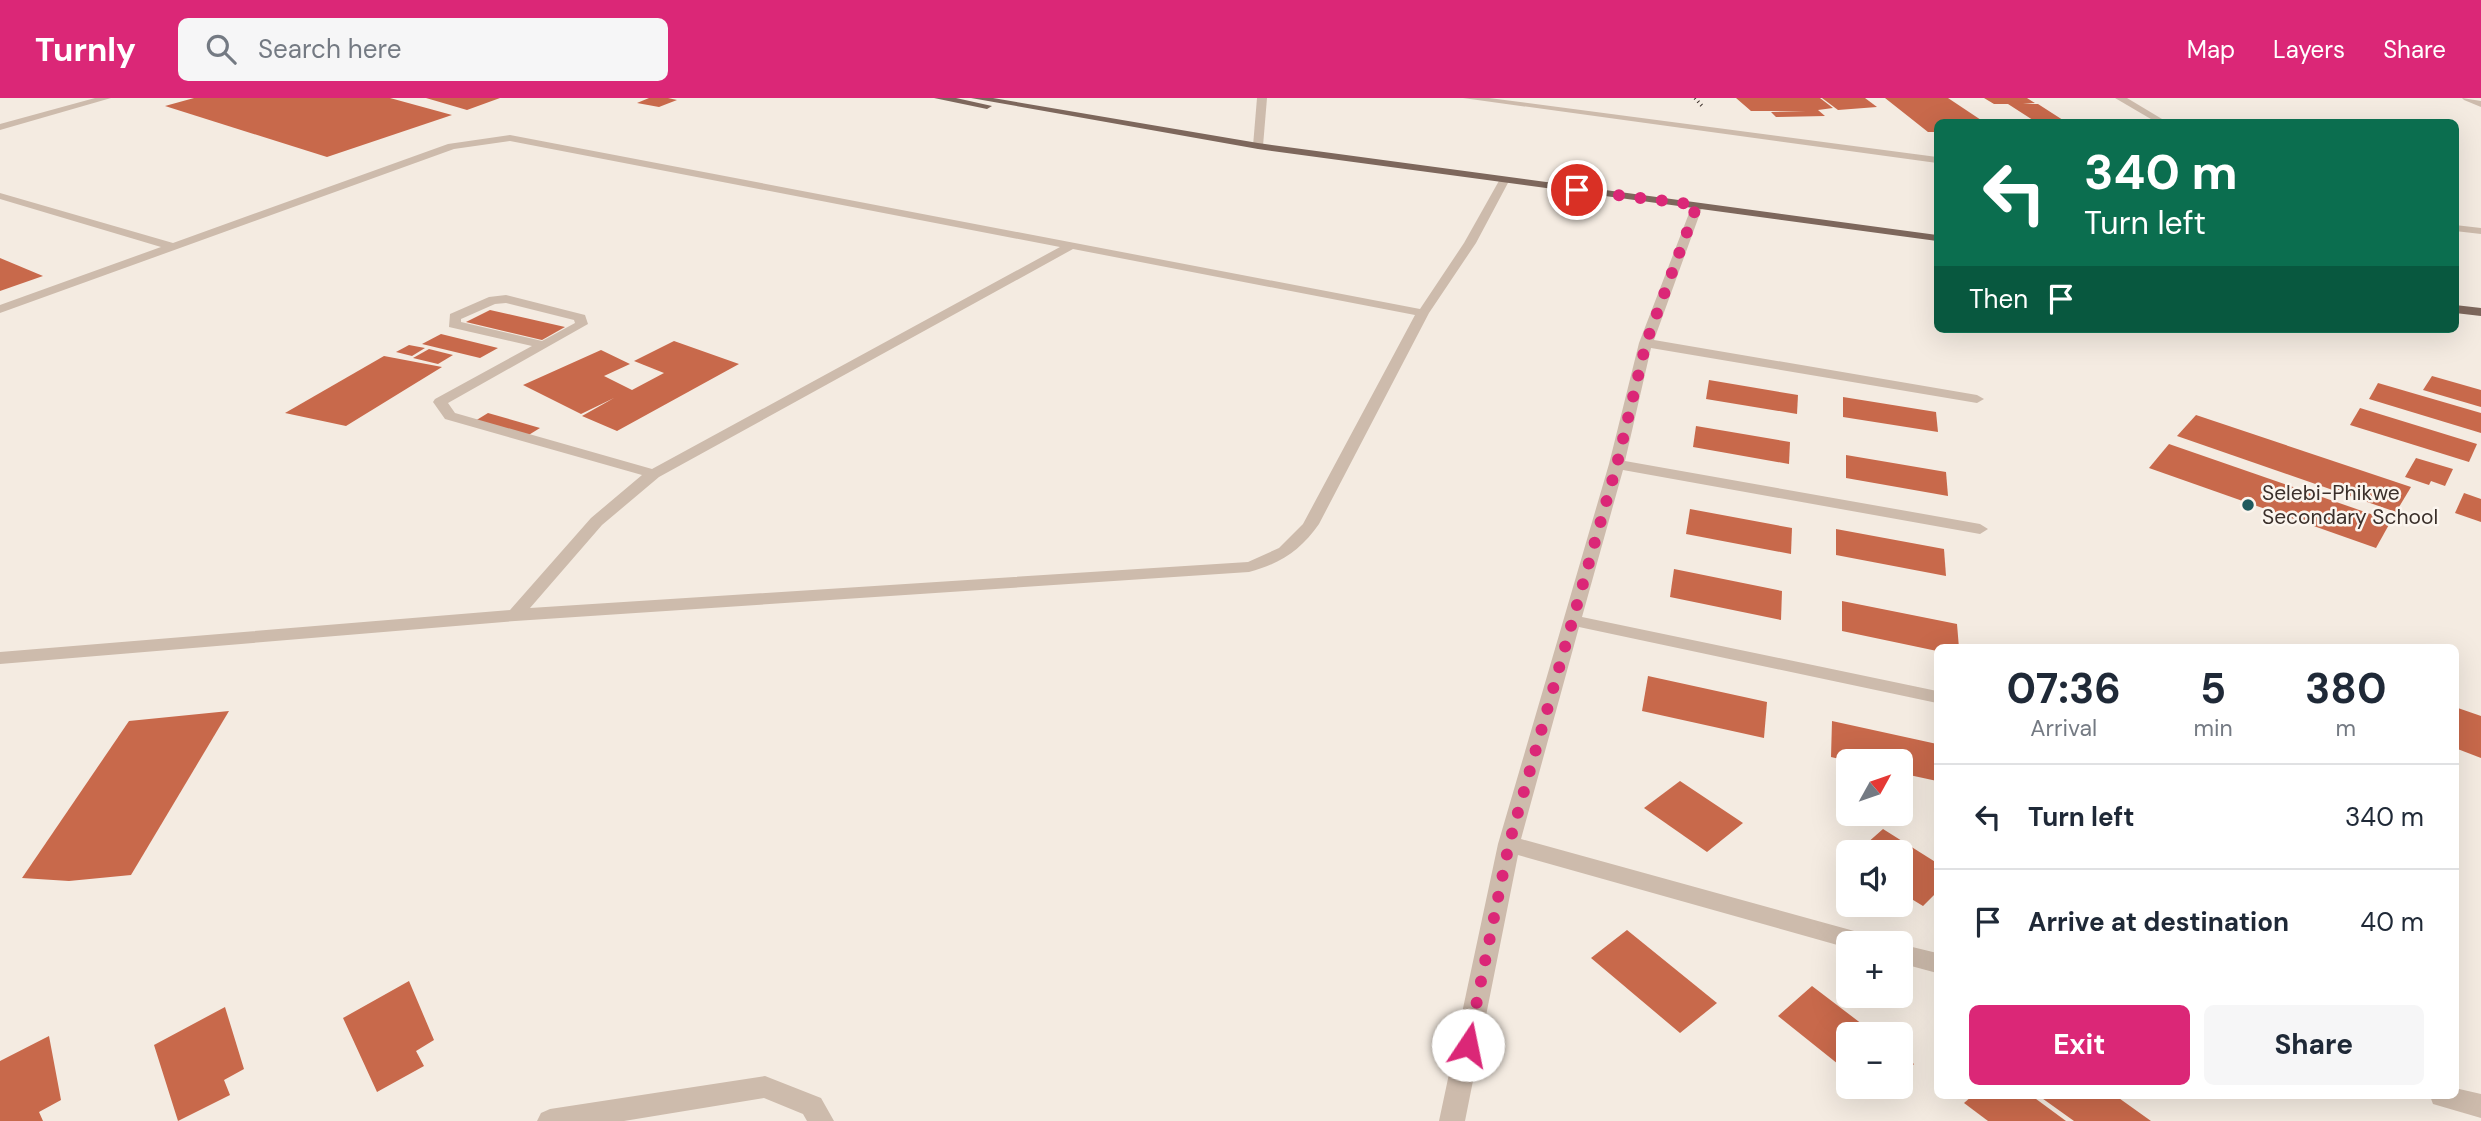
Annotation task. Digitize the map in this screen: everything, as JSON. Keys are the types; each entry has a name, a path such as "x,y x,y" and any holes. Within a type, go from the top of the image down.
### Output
{"main road":[{"path":"939,98 1504,181 1934,237"},
{"path":"976,98 1112,123"},
{"path":"2459,309 2481,312"}],"street":[{"path":"0,127 106,98"},
{"path":"1258,146 1262,98"},
{"path":"1468,98 1934,160"},
{"path":"2120,98 2157,119"},
{"path":"2467,98 2481,104"},
{"path":"0,310 452,146 510,138 1423,313"},
{"path":"0,658 515,615 1249,567 1276,559 1299,543 1311,524 1423,313 1469,243 1504,181"},
{"path":"0,196 171,246"},
{"path":"1452,1121 1509,844 1617,464 1646,343 1697,205"},
{"path":"2459,228 2481,231"},
{"path":"515,615 597,518 618,498 654,474 1070,246"},
{"path":"543,345 454,324 455,317 492,300 506,299 580,318 582,324 440,402 450,416 654,474"},
{"path":"1646,343 1977,399"},
{"path":"1617,464 1980,528"},
{"path":"1571,620 1934,696"},
{"path":"1509,844 1836,935"},
{"path":"1913,957 1934,962"},
{"path":"550,1121 765,1087 812,1105 821,1121"},
{"path":"2454,1099 2481,1106"}],"building":[{"path":"194,98 390,98 452,115 327,157 165,106"},
{"path":"426,98 500,98 467,110"},
{"path":"649,98 677,100 659,107 637,103"},
{"path":"1736,98 1820,98 1833,108 1818,110 1825,116 1776,117 1771,112 1806,111 1751,111"},
{"path":"1822,98 1865,98 1877,107 1838,110"},
{"path":"1885,98 1948,98 1980,119 1934,119 1934,132 1928,132"},
{"path":"1984,98 2027,98 2035,103 2023,104 2038,104 2061,119 2031,119 2008,104 1994,104"},
{"path":"0,258 43,276 0,291"},
{"path":"490,310 565,327 542,340 466,322"},
{"path":"441,334 498,348 480,358 422,344"},
{"path":"674,341 739,364 617,431 582,416 614,398 581,414 523,385 601,350 630,364 604,376 632,390 664,373 634,361"},
{"path":"409,345 425,348 412,356 396,352"},
{"path":"429,349 453,355 438,364 413,358"},
{"path":"384,356 442,367 346,426 285,413"},
{"path":"2432,376 2481,390 2481,407 2423,390"},
{"path":"1709,380 1798,395 1797,414 1706,399"},
{"path":"2378,383 2481,413 2481,433 2369,399"},
{"path":"1843,397 1936,412 1938,432 1843,417"},
{"path":"2360,408 2477,444 2469,462 2350,425"},
{"path":"488,413 540,428 527,436 475,421"},
{"path":"2196,415 2411,487 2396,512 2177,436"},
{"path":"1696,426 1790,442 1789,464 1693,447"},
{"path":"2169,444 2391,521 2376,548 2149,468"},
{"path":"1846,455 1946,472 1948,496 1846,478"},
{"path":"2416,458 2453,469 2445,486 2431,481 2429,485 2405,477"},
{"path":"2464,493 2481,499 2481,522 2455,513"},
{"path":"1690,509 1792,528 1791,554 1686,534"},
{"path":"1836,529 1944,549 1946,576 1836,555"},
{"path":"1674,569 1782,591 1781,620 1670,597"},
{"path":"1842,601 1957,624 1959,644 1934,644 1934,650 1842,631"},
{"path":"1648,676 1767,702 1764,738 1642,711"},
{"path":"2459,708 2481,716 2481,758 2459,750"},
{"path":"229,711 131,875 69,881 22,878 129,721"},
{"path":"1832,721 1934,743 1934,780 1913,776 1913,749 1836,749 1836,758 1831,757"},
{"path":"1680,781 1743,823 1707,852 1644,808"},
{"path":"1883,829 1900,840 1871,840"},
{"path":"1913,848 1934,861 1934,895 1923,906 1913,900"},
{"path":"1627,930 1717,1003 1680,1033 1591,958"},
{"path":"409,981 434,1040 416,1051 424,1066 377,1092 343,1018"},
{"path":"1812,986 1836,1004 1836,1008 1841,1008 1859,1022 1836,1022 1836,1062 1778,1016"},
{"path":"225,1007 244,1069 224,1080 230,1095 178,1121 154,1045"},
{"path":"49,1036 61,1100 39,1112 43,1121 0,1121 0,1061"},
{"path":"1969,1099 2036,1099 2066,1121 1988,1121 1964,1103"},
{"path":"2043,1099 2120,1099 2151,1121 2074,1121"}],"railway":[{"path":"1695,98 1703,107"}],"place":[{"name":"Selebi-Phikwe Secondary School","path":"2248,505"}],"route":[{"path":"1468,1045 1509,844 1617,464 1646,343 1697,205 1577,190"}]}
